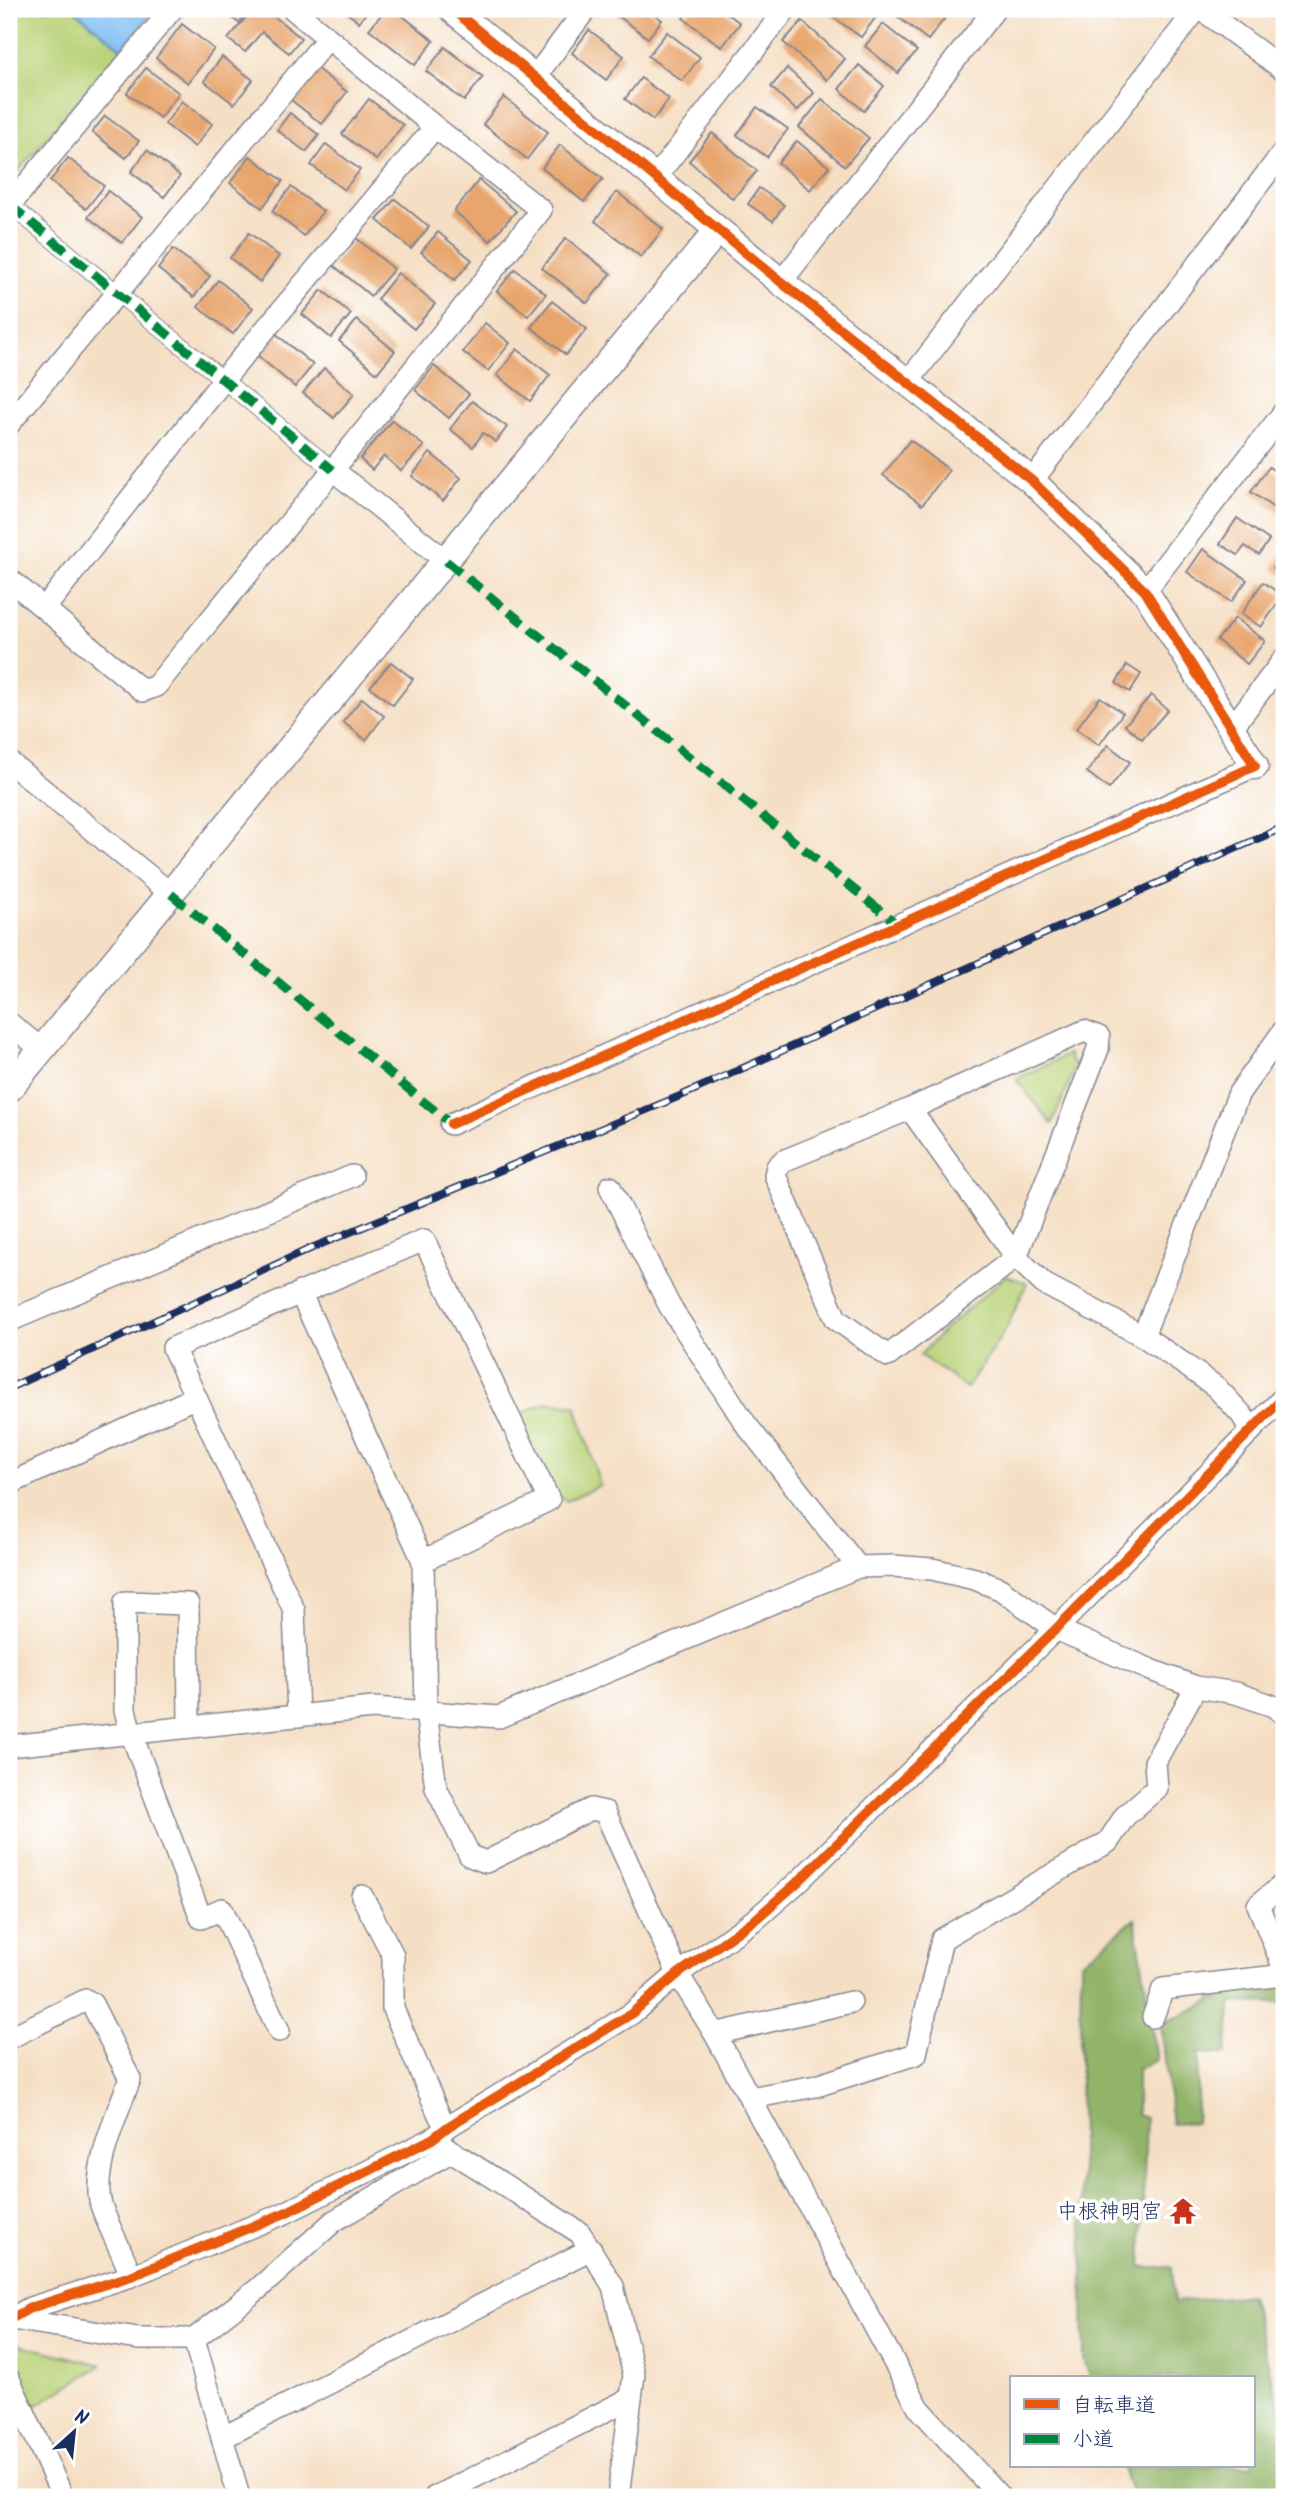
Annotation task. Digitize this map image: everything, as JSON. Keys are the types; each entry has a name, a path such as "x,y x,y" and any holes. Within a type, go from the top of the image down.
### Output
{"street":[{"path":"172,9 9,205 446,561"},
{"path":"9,579 143,691 156,686 541,210 435,127 293,9"},
{"path":"451,1124 1255,766 1145,590 1032,481 781,282 452,9"},
{"path":"535,77 586,9"},
{"path":"656,177 786,9"},
{"path":"781,282 995,9"},
{"path":"907,383 1199,9 1284,70"},
{"path":"9,424 328,38"},
{"path":"45,608 224,379 435,127"},
{"path":"1032,481 1284,151"},
{"path":"9,1089 40,1048 171,894 718,230"},
{"path":"1145,590 1284,412"},
{"path":"1232,728 1284,660"},
{"path":"9,764 171,894"},
{"path":"9,1023 40,1048"},
{"path":"1143,1336 1239,1093 1284,1030"},
{"path":"1084,1031 1099,1037 1098,1049 1016,1257 888,1356 836,1319 775,1175 777,1167 783,1161 910,1109 1084,1031"},
{"path":"910,1109 1016,1257 1044,1284 1143,1336 1216,1387 1242,1415 1251,1431"},
{"path":"9,1321 352,1176"},
{"path":"610,1187 669,1306 738,1411 858,1567"},
{"path":"298,1716 294,1611 173,1348 424,1240 549,1500 423,1561"},
{"path":"300,1292 423,1561 426,1712 436,1788 470,1856 486,1862 592,1809 605,1812 678,1974 715,2034 919,2408 1000,2497"},
{"path":"9,1484 196,1397"},
{"path":"10,2320 30,2308 131,2276 285,2213 441,2133 631,2014 678,1974 757,1918 799,1881 1056,1629 1284,1397"},
{"path":"9,1746 373,1708 499,1717 858,1567 932,1569 975,1579 1000,1589 1056,1629 1151,1671 1196,1687 1236,1693 1281,1705"},
{"path":"189,1727 188,1604 125,1602 125,1710 131,1733 201,1918 222,1909 279,2031"},
{"path":"750,2098 816,2086 916,2054 942,1939 1108,1842 1125,1816 1157,1788 1155,1762 1196,1687"},
{"path":"1284,1884 1258,1905 1284,1969"},
{"path":"362,1896 393,1955 393,2009 440,2117 441,2133 452,2151 580,2232 613,2286 634,2375 618,2497"},
{"path":"1153,2017 1163,1990 1284,1975"},
{"path":"9,2038 86,2000 92,2004 131,2079 106,2141 99,2193 131,2276"},
{"path":"715,2034 851,2002"},
{"path":"10,2320 138,2339 194,2339 258,2290 334,2221 452,2151"},
{"path":"222,2438 591,2249"},
{"path":"194,2339 239,2497"},
{"path":"9,2379 63,2497"},
{"path":"435,2497 631,2398"}],"green space":[{"path":"9,9 73,9 122,49 14,176 9,177"},
{"path":"1069,1054 1076,1066 1052,1124 1016,1079"},
{"path":"1006,1276 1027,1283 1007,1327 967,1388 920,1355 946,1328"},
{"path":"547,1402 576,1406 600,1485 567,1501 553,1494 518,1415"},
{"path":"1135,1919 1157,2060 1137,2069 1137,2115 1146,2118 1141,2267 1172,2267 1174,2302 1250,2295 1284,2424 1284,2497 1133,2497 1123,2468 1254,2468 1254,2376 1090,2376 1084,2360 1081,1963"},
{"path":"1284,1967 1284,2003 1232,2002 1226,2054 1199,2053 1196,2122 1172,2124 1161,2024"},
{"path":"1284,2286 1284,2344 1274,2299"},
{"path":"16,2344 102,2365 35,2406 9,2358 9,2347"}],"water":[{"path":"73,9 156,9 122,49"}],"building":[{"path":"220,9 250,9 239,23"},
{"path":"253,9 265,9 301,38 289,53 262,32 245,52 228,39"},
{"path":"342,9 369,9 359,22"},
{"path":"386,9 394,9 434,41 415,65 369,29"},
{"path":"609,9 647,9 662,20 648,38"},
{"path":"690,9 721,9 740,23 722,47 683,18"},
{"path":"822,9 865,9 876,17 861,37"},
{"path":"888,9 942,9 948,14 928,40"},
{"path":"802,21 845,59 827,80 783,42"},
{"path":"182,24 214,49 188,83 156,58"},
{"path":"883,24 917,51 898,73 865,46"},
{"path":"589,30 624,56 606,80 572,53"},
{"path":"667,32 700,57 682,81 648,56"},
{"path":"445,47 483,77 464,101 426,71"},
{"path":"222,57 253,80 234,104 204,81"},
{"path":"859,65 884,86 864,111 839,89"},
{"path":"146,68 179,93 160,118 127,93"},
{"path":"316,68 347,92 322,124 291,100"},
{"path":"787,68 814,93 797,111 771,87"},
{"path":"641,78 669,99 653,120 625,99"},
{"path":"504,97 548,132 527,159 483,124"},
{"path":"369,99 403,125 376,160 342,134"},
{"path":"822,99 869,138 845,166 799,127"},
{"path":"182,101 212,124 195,147 165,124"},
{"path":"757,107 788,129 767,157 737,135"},
{"path":"290,113 319,135 306,152 277,130"},
{"path":"105,116 139,141 126,158 92,132"},
{"path":"712,133 757,171 733,199 689,161"},
{"path":"797,141 829,167 810,190 778,163"},
{"path":"326,144 360,170 344,190 311,165"},
{"path":"560,145 603,179 584,202 542,168"},
{"path":"147,150 180,176 164,197 131,172"},
{"path":"250,156 283,181 262,208 230,183"},
{"path":"68,158 104,186 86,209 50,181"},
{"path":"479,180 516,211 490,241 454,211"},
{"path":"291,187 323,211 304,236 272,211"},
{"path":"759,188 784,205 773,221 748,204"},
{"path":"108,191 142,217 122,243 88,217"},
{"path":"617,192 663,229 641,257 595,221"},
{"path":"395,199 429,227 411,249 377,220"},
{"path":"438,232 472,260 455,280 421,252"},
{"path":"249,233 279,256 260,282 230,258"},
{"path":"356,238 394,269 371,296 333,265"},
{"path":"566,238 611,274 587,303 542,268"},
{"path":"173,249 210,276 194,297 158,269"},
{"path":"515,269 546,294 528,316 497,291"},
{"path":"398,273 435,304 414,329 377,299"},
{"path":"218,280 253,308 233,334 198,307"},
{"path":"322,290 351,314 331,338 302,314"},
{"path":"552,301 587,329 566,355 531,327"},
{"path":"357,320 395,351 377,373 339,341"},
{"path":"485,323 510,343 488,371 463,352"},
{"path":"275,333 313,365 295,387 257,355"},
{"path":"517,349 550,375 530,401 497,375"},
{"path":"434,366 469,394 449,418 415,390"},
{"path":"324,368 354,394 334,418 303,393"},
{"path":"472,401 507,427 496,442 483,433 473,447 450,429"},
{"path":"392,420 424,446 401,471 384,456 372,470 360,459"},
{"path":"910,440 949,470 922,505 883,475"},
{"path":"430,453 461,478 443,501 412,476"},
{"path":"1269,467 1284,477 1284,515 1251,492"},
{"path":"1237,518 1269,540 1259,555 1245,546 1238,555 1220,544"},
{"path":"1203,549 1247,580 1231,602 1187,572"},
{"path":"1284,552 1284,577 1273,568"},
{"path":"1263,582 1283,596 1261,627 1241,614"},
{"path":"1235,618 1265,641 1247,664 1217,640"},
{"path":"391,662 413,679 393,705 370,687"},
{"path":"1127,665 1141,674 1130,692 1116,683"},
{"path":"1151,695 1168,710 1142,739 1125,725"},
{"path":"1100,697 1123,713 1099,745 1076,729"},
{"path":"362,698 384,716 366,740 343,722"},
{"path":"1108,745 1130,762 1109,789 1087,772"}],"railway":[{"path":"9,1388 314,1247 685,1094 1284,827"}],"marked path":[{"path":"10,205 333,470"},
{"path":"446,561 897,924"},
{"path":"171,894 451,1124"}],"cycle path":[{"path":"451,1124 1255,766 1145,591 1032,481 781,282 452,9"},
{"path":"9,2320 30,2308 131,2276 285,2213 432,2139 631,2014 678,1974 757,1918 799,1881 1056,1629 1284,1397"}],"place":[{"name":"中根神明宮","path":"1183,2211"}]}
